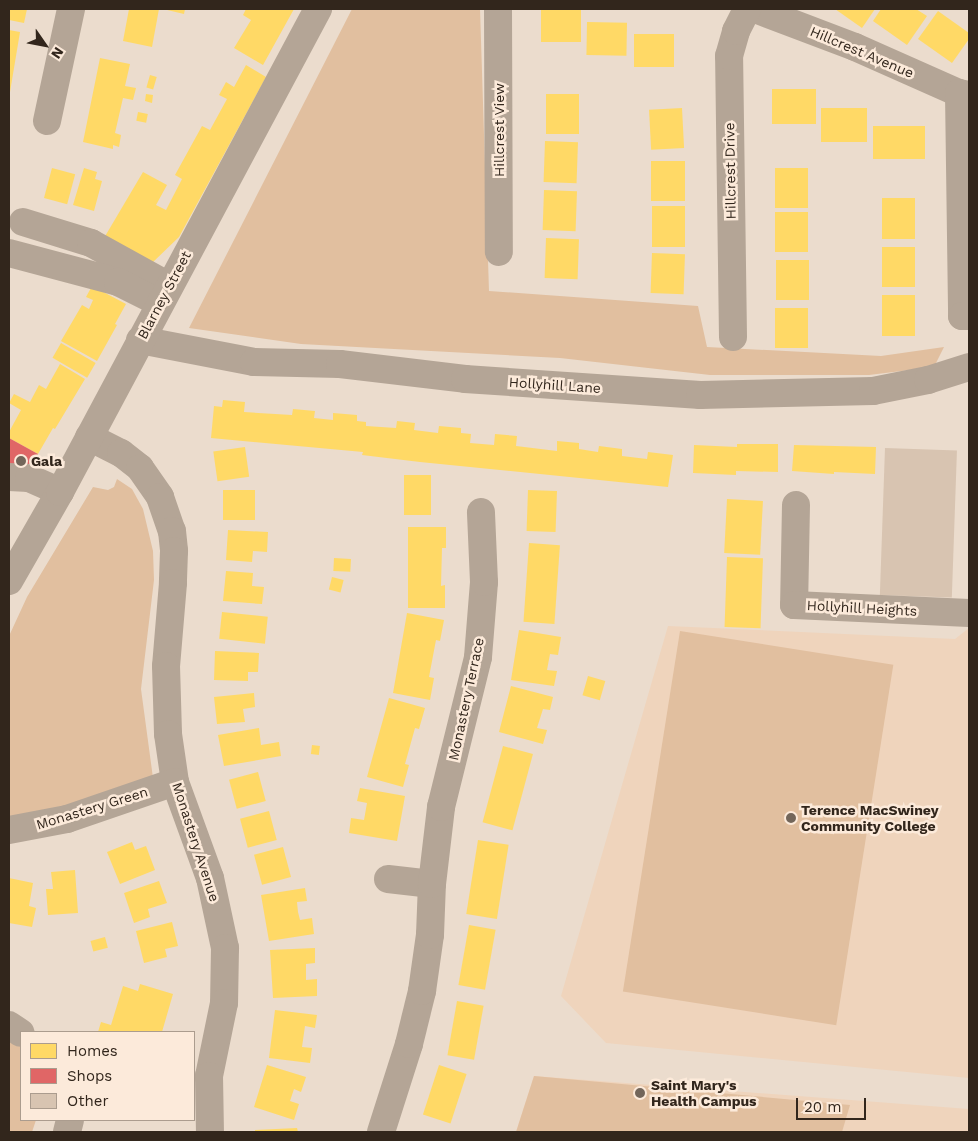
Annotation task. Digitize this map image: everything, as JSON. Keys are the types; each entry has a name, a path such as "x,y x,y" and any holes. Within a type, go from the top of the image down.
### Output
{"street":[{"path":"47,121 71,9"},
{"name":"Blarney Street","path":"9,581 60,492 318,9"},
{"name":"Hillcrest View","path":"498,9 499,252"},
{"name":"Hillcrest Drive","path":"733,337 729,56 736,31 747,9"},
{"name":"Hillcrest Avenue","path":"756,9 855,47 964,94"},
{"path":"964,94 962,316 969,316"},
{"path":"24,222 88,242 165,294"},
{"path":"9,253 165,294"},
{"name":"Hollyhill Lane","path":"140,340 254,362 340,364 465,379 700,395 873,391 928,380 969,368"},
{"name":"Monastery Avenue","path":"89,437 122,453 140,468 160,497 172,530 174,559 166,651 168,734 175,782 210,878 224,940 224,1003 209,1076 210,1132"},
{"path":"9,477 29,478 60,492"},
{"name":"Hollyhill Heights","path":"796,505 794,605 969,612"},
{"name":"Monastery Terrace","path":"380,1132 410,1044 422,991 430,935 432,884 441,807 478,657 484,582 481,512"},
{"name":"Monastery Green","path":"9,830 67,819 175,782"},
{"path":"388,879 432,884"},
{"path":"9,1025 20,1032"}],"shaded area":[{"path":"352,9 480,9 489,291 698,306 707,347 881,356 944,347 934,367 869,375 710,375 560,358 301,344 189,328"},
{"path":"117,479 132,489 143,509 153,551 154,580 141,689 153,778 82,803 9,820 9,636 27,597 93,487 108,490 114,487"},
{"name":"Terence MacSwiney Community College","path":"668,626 955,639 969,628 969,1078 606,1043 561,996"},
{"path":"680,631 893,665 836,1025 623,992"},
{"path":"9,1035 20,1042 20,1121 36,1121 32,1132 9,1132"},
{"name":"Saint Mary's Health Campus","path":"534,1076 969,1109 969,1132 516,1132"},
{"name":"Saint Mary's Health Campus","path":"534,1076 850,1105 842,1132 516,1132"}],"building: Homes":[{"path":"9,9 27,9 24,23 9,20"},
{"path":"129,9 159,9 152,47 123,41"},
{"path":"163,9 185,9 184,14"},
{"path":"246,9 294,9 263,65 234,48 251,20 243,15"},
{"path":"541,9 581,9 581,42 541,42"},
{"path":"835,9 875,9 862,28"},
{"path":"881,9 916,9 927,16 907,45 873,21"},
{"path":"938,11 969,33 969,39 952,63 918,39"},
{"path":"587,22 627,23 626,56 586,55"},
{"path":"9,30 20,32 10,92 9,92"},
{"path":"634,34 674,34 674,67 634,67"},
{"path":"100,58 130,64 125,86 136,88 133,100 123,98 115,133 121,135 119,147 113,145 113,149 83,142"},
{"path":"246,65 266,77 179,237 151,264 104,238 143,172 167,185 156,205 166,210 182,179 175,175 202,126 210,130 227,99 219,95 226,82 234,87"},
{"path":"150,75 157,77 153,89 146,87"},
{"path":"772,89 816,89 816,124 772,124"},
{"path":"146,94 153,95 152,103 145,101"},
{"path":"546,94 579,94 579,134 546,134"},
{"path":"682,108 684,148 651,150 649,110"},
{"path":"821,108 867,108 867,142 821,142"},
{"path":"138,112 148,114 146,123 136,121"},
{"path":"873,126 925,126 925,159 873,159"},
{"path":"545,141 578,142 577,183 544,182"},
{"path":"651,161 685,161 685,201 651,201"},
{"path":"52,168 75,174 67,204 44,198"},
{"path":"84,168 97,172 95,179 102,181 94,211 73,205"},
{"path":"775,168 808,168 808,208 775,208"},
{"path":"544,190 577,191 576,231 543,230"},
{"path":"882,198 915,198 915,239 882,239"},
{"path":"652,206 685,206 685,247 652,247"},
{"path":"775,212 808,212 808,252 775,252"},
{"path":"546,238 579,239 578,279 545,278"},
{"path":"882,247 915,247 915,287 882,287"},
{"path":"652,253 685,254 684,294 651,293"},
{"path":"776,260 809,260 809,300 776,300"},
{"path":"92,286 126,304 115,324 117,325 97,361 61,341 82,305 89,309 93,300 86,297"},
{"path":"882,295 915,295 915,336 882,336"},
{"path":"775,308 808,308 808,348 775,348"},
{"path":"61,343 96,363 87,378 52,358"},
{"path":"60,364 85,379 38,454 9,438 9,432 21,410 9,403 14,394 30,402 39,385 46,389"},
{"path":"223,400 245,402 244,412 292,415 293,409 315,411 314,418 333,420 333,413 357,415 357,421 366,422 366,426 396,428 397,421 415,423 414,430 438,433 439,426 461,428 461,433 471,434 470,443 494,445 495,434 517,436 516,446 557,451 557,441 579,443 579,449 598,452 599,446 622,449 622,456 647,459 648,452 673,455 668,487 420,462 362,455 363,452 211,438 214,406 222,407"},
{"path":"737,444 778,444 778,472 736,471 736,475 693,473 694,445 737,447"},
{"path":"794,445 876,447 875,474 792,471"},
{"path":"245,447 249,477 217,481 213,451"},
{"path":"404,475 431,475 431,515 404,515"},
{"path":"223,490 255,490 255,520 223,520"},
{"path":"528,490 557,491 556,532 527,531"},
{"path":"727,499 763,501 760,555 724,553"},
{"path":"408,527 446,527 446,548 442,548 441,586 445,585 445,608 408,608"},
{"path":"228,530 268,532 267,552 253,551 252,562 226,560"},
{"path":"529,543 560,545 554,624 523,622"},
{"path":"727,557 763,558 761,628 725,627"},
{"path":"334,558 351,559 350,572 333,571"},
{"path":"226,571 253,573 252,586 264,587 262,604 223,601"},
{"path":"332,577 344,580 340,593 329,590"},
{"path":"222,612 268,617 265,644 219,639"},
{"path":"407,613 444,620 440,641 436,640 429,677 434,678 430,700 393,693"},
{"path":"519,630 561,637 558,655 550,654 547,670 557,671 554,686 511,680"},
{"path":"215,651 259,653 258,672 248,672 248,681 214,680"},
{"path":"588,676 605,681 600,700 582,695"},
{"path":"511,686 553,697 550,710 543,709 537,728 547,730 543,744 499,732"},
{"path":"254,693 255,707 243,709 245,722 217,724 214,697"},
{"path":"389,698 425,708 419,729 415,728 405,764 409,765 403,787 367,777"},
{"path":"259,728 261,745 279,742 281,756 224,766 218,735"},
{"path":"312,745 320,746 319,755 311,754"},
{"path":"503,746 533,754 512,830 483,822"},
{"path":"258,772 266,801 237,809 229,780"},
{"path":"360,788 405,796 397,841 349,833 351,818 364,820 367,803 357,801"},
{"path":"269,811 277,840 248,848 240,819"},
{"path":"478,840 509,845 497,919 466,914"},
{"path":"132,842 135,850 146,846 155,870 120,884 107,852"},
{"path":"283,847 291,877 262,885 254,855"},
{"path":"75,870 78,913 48,915 46,889 53,889 51,872"},
{"path":"9,878 33,883 29,906 36,908 32,927 9,923"},
{"path":"159,881 167,903 148,909 150,917 134,923 124,893"},
{"path":"305,888 307,901 297,902 298,912 300,920 312,918 314,934 269,941 261,895"},
{"path":"172,922 178,946 165,949 167,957 144,963 136,931"},
{"path":"469,925 496,930 485,990 458,985"},
{"path":"105,937 108,948 93,952 91,941"},
{"path":"315,948 315,963 306,964 306,980 317,979 317,996 273,998 270,950"},
{"path":"140,984 173,994 162,1031 98,1031 101,1022 111,1025 123,986 138,991"},
{"path":"457,1001 484,1006 474,1060 447,1055"},
{"path":"275,1010 317,1015 315,1028 305,1026 302,1047 312,1048 310,1063 269,1058"},
{"path":"267,1065 306,1077 301,1092 294,1089 290,1101 299,1104 294,1120 254,1107"},
{"path":"439,1065 467,1074 451,1123 423,1114"},
{"path":"297,1128 298,1132 255,1132 255,1130"}],"building: Shops":[{"name":"Gala","path":"9,438 38,454 28,472 9,468"}],"building: Other":[{"path":"885,448 957,451 952,597 880,595"}],"place":[{"name":"Gala","path":"21,461"},
{"name":"Terence MacSwiney Community College","path":"791,818"},
{"name":"Saint Mary's Health Campus","path":"640,1093"}]}
